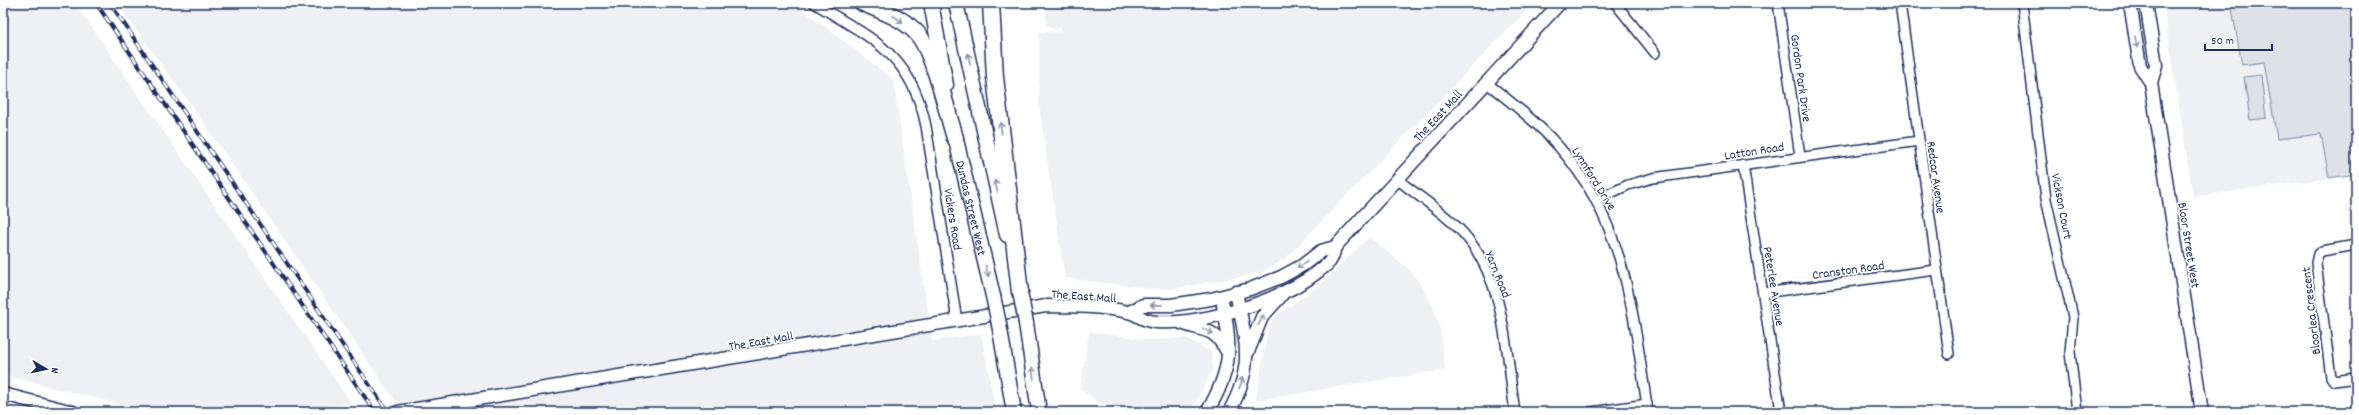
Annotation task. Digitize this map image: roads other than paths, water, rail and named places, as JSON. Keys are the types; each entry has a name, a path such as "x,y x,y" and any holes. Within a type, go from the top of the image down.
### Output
{"highway":[{"path":"863,3 892,14 920,36 931,63 955,138"},
{"path":"991,3 995,77 1020,292"}],"main road":[{"name":"Dundas Street West","path":"931,3 955,138 993,296 1014,412"},
{"name":"Dundas Street West","path":"956,3 1020,292 1039,412"},
{"name":"The East Mall","path":"398,412 1046,306 1093,307 1129,312 1142,320 1179,322 1240,309 1284,293 1311,277 1330,262 1335,247 1560,3"},
{"name":"Bloor Street West","path":"2130,3 2140,66 2151,83 2202,412"},
{"name":"Bloor Street West","path":"2146,3 2156,65 2151,83"},
{"name":"The East Mall","path":"1129,312 1143,305 1171,304 1221,296 1236,292 1281,277 1303,265 1321,251 1335,247"},
{"path":"1236,292 1248,352"},
{"path":"1229,412 1241,384 1248,352 1262,317 1284,293"},
{"path":"1207,412 1218,394 1228,367 1229,354 1221,296"},
{"path":"1179,322 1192,327 1209,330 1221,341 1229,354"},
{"path":"3,394 73,412"}],"street":[{"name":"Vickers Road","path":"814,3 888,50 901,65 919,97 926,126 957,321"},
{"path":"1615,3 1655,53"},
{"name":"Gordon Park Drive","path":"1778,3 1800,156"},
{"name":"Redcar Avenue","path":"1900,3 1936,270 1949,354"},
{"name":"Vickson Court","path":"2022,3 2046,199 2073,317 2070,352 2077,412"},
{"name":"Lynnford Drive","path":"1487,83 1542,129 1560,148 1596,200 1610,229 1620,257 1629,296 1647,408"},
{"name":"Latton Road","path":"1596,200 1647,179 1800,156 1919,141"},
{"name":"Peterlee Avenue","path":"1743,164 1781,412"},
{"name":"Yarn Road","path":"1397,179 1455,224 1465,234 1486,268 1500,309 1515,412"},
{"name":"Bloorlea Crescent","path":"2356,246 2322,251 2318,254 2316,263 2331,377 2334,381 2338,382 2356,378"},
{"name":"Cranston Road","path":"1763,293 1936,270"},
{"path":"1591,412 1647,408"}],"railway":[{"path":"96,3 375,412"},
{"path":"110,3 388,412"}]}
